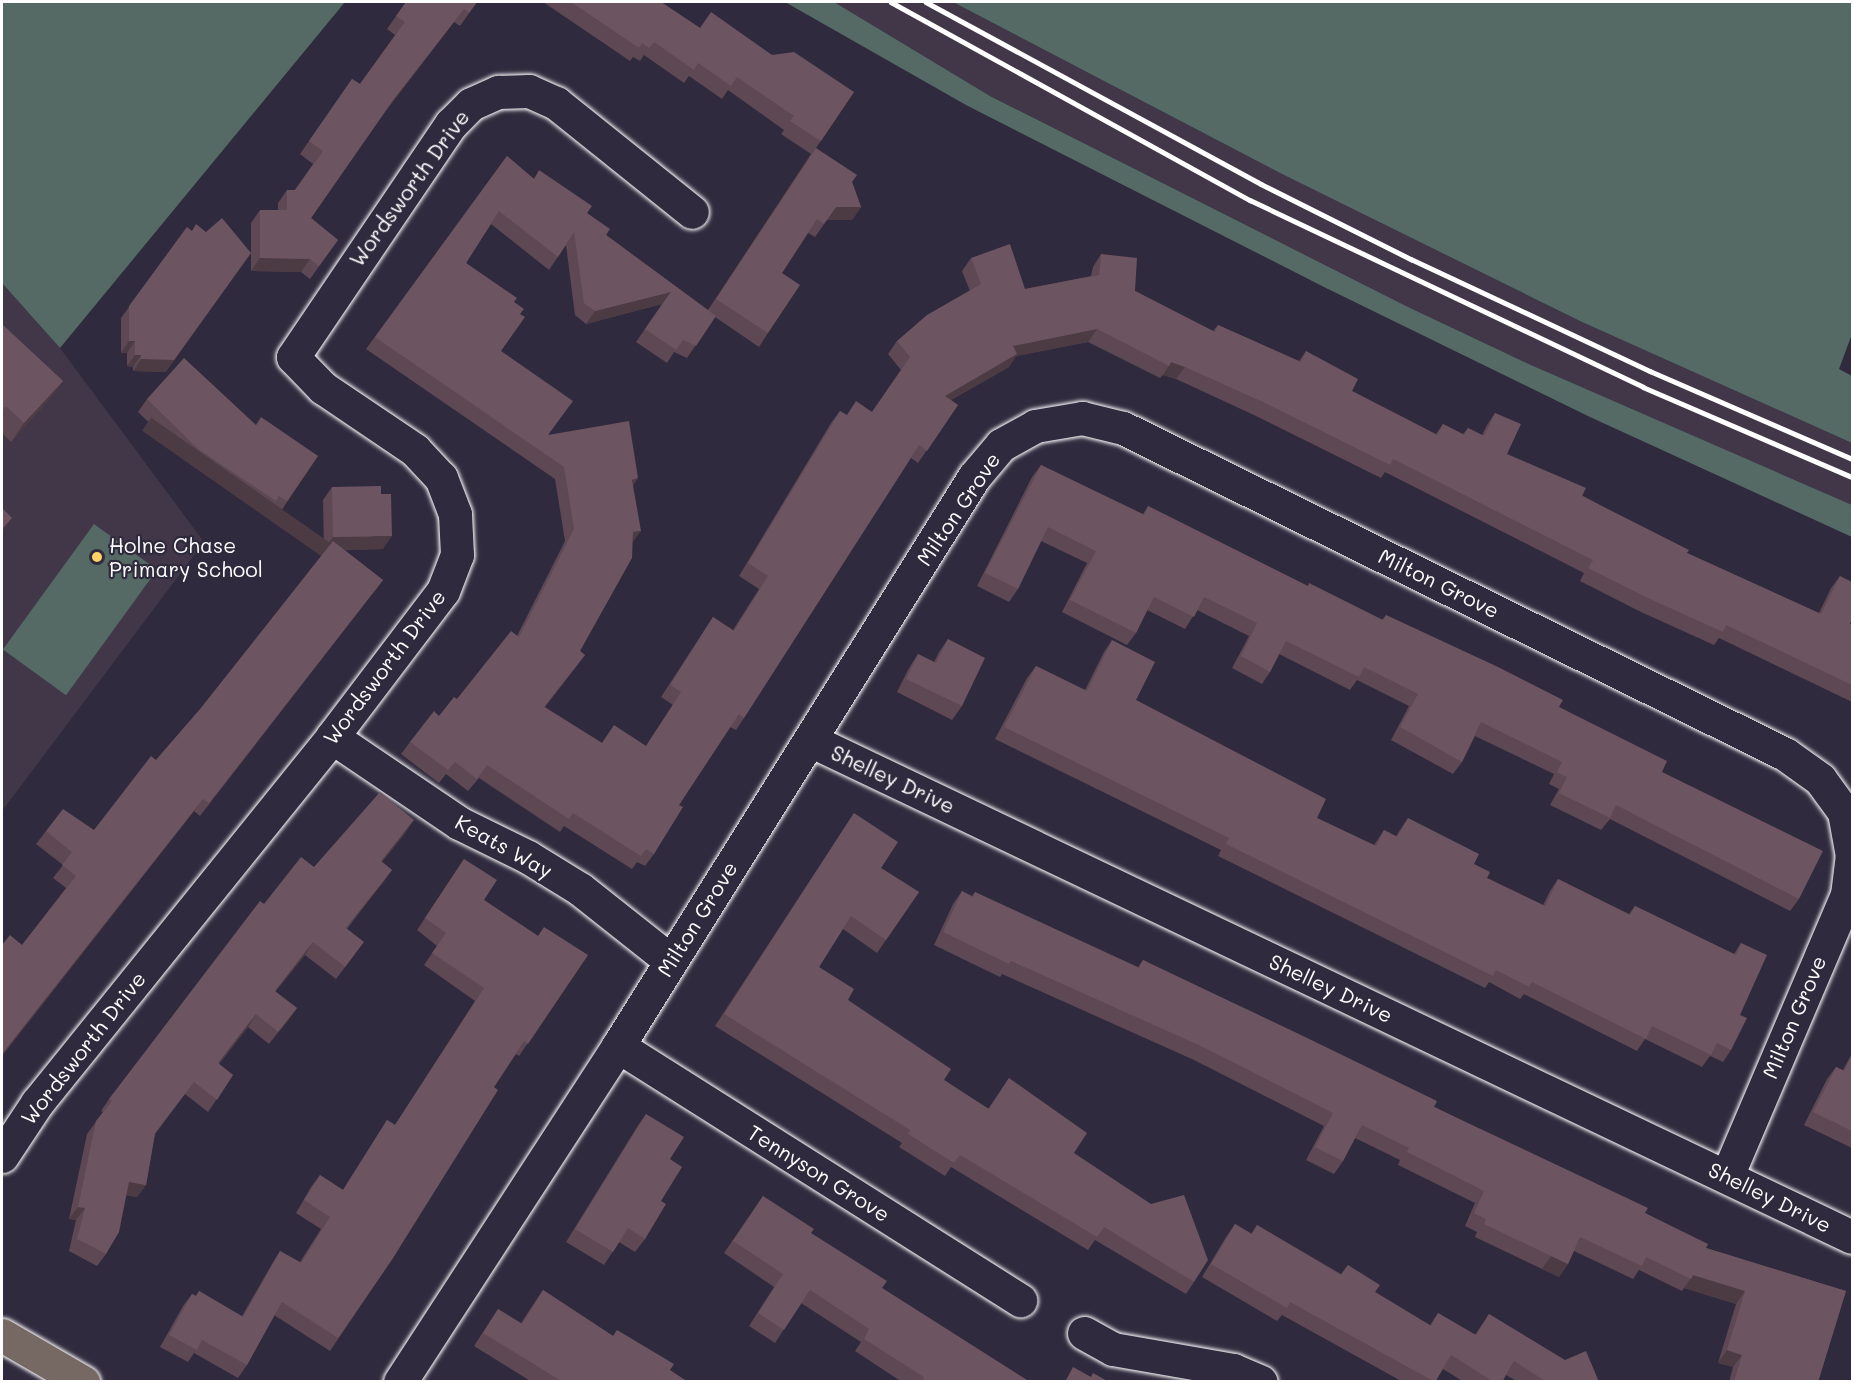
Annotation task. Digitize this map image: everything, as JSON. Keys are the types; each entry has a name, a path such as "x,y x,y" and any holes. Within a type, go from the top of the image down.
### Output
{"main road":[{"path":"2,1335 79,1380"}],"street":[{"name":"Wordsworth Drive","path":"2,1156 37,1103 332,737 443,591 457,555 455,514 441,478 415,450 323,388 293,357 311,325 451,124 471,104 498,92 529,91 556,103 692,212"},
{"name":"Milton Grove","path":"403,1380 618,1046 974,477 1001,445 1035,426 1082,418 1123,428 1785,754 1820,779 1844,812 1852,856 1847,895 1726,1176"},
{"name":"Keats Way","path":"332,737 459,823 528,857 580,889 671,961"},
{"name":"Shelley Drive","path":"810,740 1852,1237"},
{"name":"Tennyson Grove","path":"618,1046 1020,1300"},
{"path":"1084,1333 1113,1349 1233,1370 1261,1382"}],"shaded area":[{"path":"834,2 953,2 1282,174 1582,322 1852,443 1852,505 1531,365 1408,307 990,96"},
{"name":"Holne Chase Primary School","path":"2,283 60,348 204,542 2,811"}],"green space":[{"path":"2,2 345,2 60,348 2,283"},
{"path":"785,2 834,2 990,96 1408,307 1531,365 1852,505 1852,537 1590,417 1326,288 966,105"},
{"path":"953,2 1852,2 1852,334 1839,369 1852,376 1852,443 1582,322 1282,174"},
{"path":"94,524 157,570 66,695 3,649"}],"building":[{"path":"406,2 477,2 469,13 464,9 393,100 311,218 338,240 319,266 310,259 260,258 260,210 287,210 287,190 295,190 323,151 309,141 352,79 360,84 405,22 396,16"},
{"path":"571,2 661,2 700,28 711,12 772,55 794,52 854,92 821,141 790,121 794,116 737,77 731,86 698,63 694,70 654,42 649,48 642,43 639,48"},
{"path":"816,148 857,175 852,182 861,207 836,207 824,224 817,219 782,273 800,285 768,333 716,299"},
{"path":"507,156 534,179 539,170 592,206 587,213 610,229 606,235 716,316 696,346 683,340 676,350 645,329 671,292 595,311 584,303 574,232 558,257 499,211 466,263 517,298 514,302 524,309 520,314 525,317 501,351 573,401 548,435 629,421 638,478 632,480 641,531 633,532 632,558 580,651 585,655 544,707 602,743 614,725 646,746 681,692 670,685 713,617 734,631 768,576 748,563 840,411 847,415 856,401 872,412 910,357 897,341 927,315 981,284 971,258 1010,244 1025,289 1099,275 1101,254 1137,258 1135,291 1215,332 1218,325 1301,362 1306,351 1358,379 1352,391 1437,435 1443,424 1464,435 1468,428 1484,436 1495,413 1521,424 1507,454 1586,488 1582,496 1689,550 1687,553 1821,614 1840,576 1852,582 1850,624 1852,625 1852,685 1726,625 1723,632 1650,599 1588,568 1593,560 1393,459 1390,465 1263,402 1185,367 1171,362 1169,366 1097,329 1013,346 1017,354 945,396 958,405 927,451 919,445 744,718 739,714 679,805 683,807 654,854 646,849 641,856 573,813 569,819 487,765 477,779 455,762 448,770 410,742 434,711 439,716 454,697 457,699 511,631 519,637 574,529 564,467 375,337"},
{"path":"222,218 251,253 174,360 141,359 141,355 135,355 135,341 129,341 129,306 187,227 192,231 196,224 206,232"},
{"path":"2,324 63,381 24,423 6,406 2,411"},
{"path":"184,358 256,425 261,417 318,456 287,501 279,496 276,501 198,449 147,399"},
{"path":"1041,465 1144,515 1148,506 1308,586 1309,583 1383,620 1386,615 1563,700 1559,707 1667,761 1662,772 1823,851 1799,899 1616,805 1610,818 1559,793 1567,777 1557,772 1562,762 1481,722 1462,762 1400,727 1418,694 1364,667 1359,677 1286,641 1270,672 1241,656 1257,623 1204,597 1194,617 1154,597 1136,633 1070,600 1096,551 1048,527 1018,589 985,573"},
{"path":"381,486 381,494 391,494 392,536 333,537 332,487"},
{"path":"2,508 12,518 2,529"},
{"path":"333,541 383,580 209,803 203,799 2,1054 2,945 10,935 22,945 76,876 62,865 72,852 46,831 63,809 94,830 151,756 156,760 201,708"},
{"path":"948,639 985,658 962,706 906,679 918,654 936,663"},
{"path":"1112,640 1155,662 1136,700 1326,799 1317,818 1376,846 1384,830 1397,837 1408,818 1479,854 1474,864 1490,872 1487,878 1545,906 1558,879 1630,915 1635,906 1736,955 1741,943 1767,955 1740,1015 1747,1018 1731,1050 1717,1043 1711,1055 1652,1026 1646,1039 1532,982 1529,987 1496,970 1493,976 1226,844 1229,838 1004,727 1036,666 1087,691"},
{"path":"380,792 414,820 381,861 392,870 346,928 364,942 345,967 313,942 275,991 297,1008 278,1032 256,1014 218,1063 233,1075 217,1100 194,1082 155,1133 146,1185 129,1182 119,1232 106,1254 77,1239 85,1208 78,1207 96,1121 112,1101 109,1099 260,901 264,904 301,857 314,867"},
{"path":"854,813 898,842 881,868 919,892 886,940 851,916 819,967 854,989 848,1000 951,1069 944,1080 989,1109 1009,1078 1087,1133 1074,1153 1151,1204 1184,1195 1208,1260 1194,1282 1104,1227 1097,1237 960,1155 954,1163 908,1134 910,1130 724,1014"},
{"path":"464,859 497,880 484,900 538,936 544,927 588,955 528,1044 524,1041 494,1087 498,1090 393,1258 338,1338 282,1302 247,1365 202,1340 197,1350 169,1335 192,1294 196,1296 199,1291 243,1317 280,1251 301,1263 330,1217 304,1200 320,1175 343,1190 387,1120 395,1125 484,988 432,953 446,933 425,918"},
{"path":"962,891 973,897 975,892 1139,968 1143,960 1301,1035 1437,1101 1434,1107 1648,1208 1645,1213 1708,1244 1706,1248 1846,1291 1818,1382 1734,1382 1742,1355 1727,1350 1745,1291 1693,1275 1691,1279 1646,1257 1642,1266 1580,1237 1568,1264 1484,1224 1486,1219 1474,1213 1484,1191 1407,1152 1409,1148 1362,1125 1343,1161 1315,1147 1333,1113 1203,1047 1011,961 1009,964 943,932"},
{"path":"1852,1055 1852,1131 1813,1112 1836,1067 1844,1071"},
{"path":"646,1114 684,1137 670,1159 682,1167 661,1201 666,1204 645,1239 628,1228 613,1252 575,1229"},
{"path":"763,1196 814,1229 811,1233 887,1281 882,1288 1030,1382 922,1382 924,1377 864,1339 869,1329 810,1290 784,1330 758,1313 783,1274 733,1241"},
{"path":"1235,1224 1252,1234 1257,1225 1341,1275 1348,1265 1380,1285 1375,1292 1431,1326 1438,1313 1476,1335 1489,1314 1565,1360 1586,1351 1599,1382 1547,1382 1514,1361 1502,1382 1494,1382 1451,1355 1435,1382 1290,1302 1287,1308 1211,1264"},
{"path":"543,1290 613,1336 617,1330 674,1364 670,1370 688,1382 563,1382 483,1333 498,1309 522,1324"},
{"path":"1073,1367 1091,1377 1093,1373 1109,1382 1065,1382"}],"railway":[{"path":"891,2 1250,200 1643,387 1852,477"},
{"path":"926,2 1261,184 1411,259 1650,371 1852,459"}],"place":[{"name":"Holne Chase Primary School","path":"97,557"}]}
